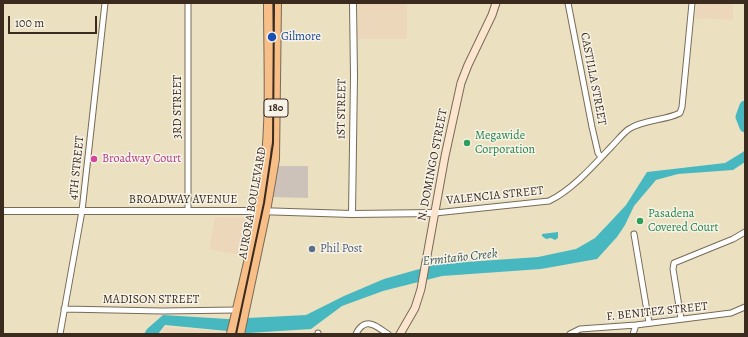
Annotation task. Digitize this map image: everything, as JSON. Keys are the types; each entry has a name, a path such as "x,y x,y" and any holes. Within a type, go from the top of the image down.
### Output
{"main road":[{"name":"AURORA BOULEVARD","path":"262,211 267,143 268,3"},
{"name":"AURORA BOULEVARD","path":"236,333 276,151 277,3"},
{"name":"N. DOMINGO STREET","path":"400,334 415,308 421,289 445,156 461,83 468,64 492,15 496,3"}],"street":[{"name":"4TH STREET","path":"60,334 82,211 104,3"},
{"name":"3RD STREET","path":"188,3 188,211"},
{"name":"1ST STREET","path":"352,214 354,76 353,3"},
{"name":"CASTILLA STREET","path":"568,3 592,127 598,153 601,158"},
{"name":"VALENCIA STREET","path":"435,213 549,201 556,198 569,187 601,158 629,129 645,122 675,116 680,113 682,107 692,3"},
{"name":"BROADWAY AVENUE","path":"3,212 262,211 352,214 435,213"},
{"path":"681,319 673,269 674,263 733,239 745,232"},
{"path":"634,234 649,323"},
{"name":"F. BENITEZ STREET","path":"570,334 580,329 635,326 731,313 745,307"},
{"name":"MADISON STREET","path":"64,309 162,311 239,315"},
{"path":"356,334 362,326 372,324 388,334"},
{"path":"633,334 635,326"},
{"path":"635,326 636,334"}],"shaded area":[{"path":"358,3 407,3 407,39 358,39"},
{"path":"697,3 733,3 733,20 695,18"},
{"path":"276,166 308,166 308,198 271,197"},
{"path":"215,217 250,218 243,256 209,249"},
{"path":"165,327 227,332 226,334 161,334"}],"water":[{"name":"Ermitaño Creek","path":"745,150 745,162 733,170 678,174 656,180 634,206 625,225 617,237 597,259 541,269 442,276 383,291 342,306 311,329 248,333 165,325 158,334 144,334 147,329 163,315 228,319 306,315 344,296 384,279 437,264 538,257 576,249 595,238 626,205 647,172 725,163"},
{"path":"558,232 558,238 555,240 551,238 546,239 542,236 542,234"}],"waterway":[{"path":"745,106 741,117 745,127"}],"railway":[{"path":"236,334 264,203 273,143 274,3"}],"place":[{"name":"Gilmore","path":"272,37"},
{"name":"Megawide Corporation","path":"467,143"},
{"name":"Broadway Court","path":"94,159"},
{"name":"Pasadena Covered Court","path":"640,221"},
{"name":"Phil Post","path":"312,249"}]}
